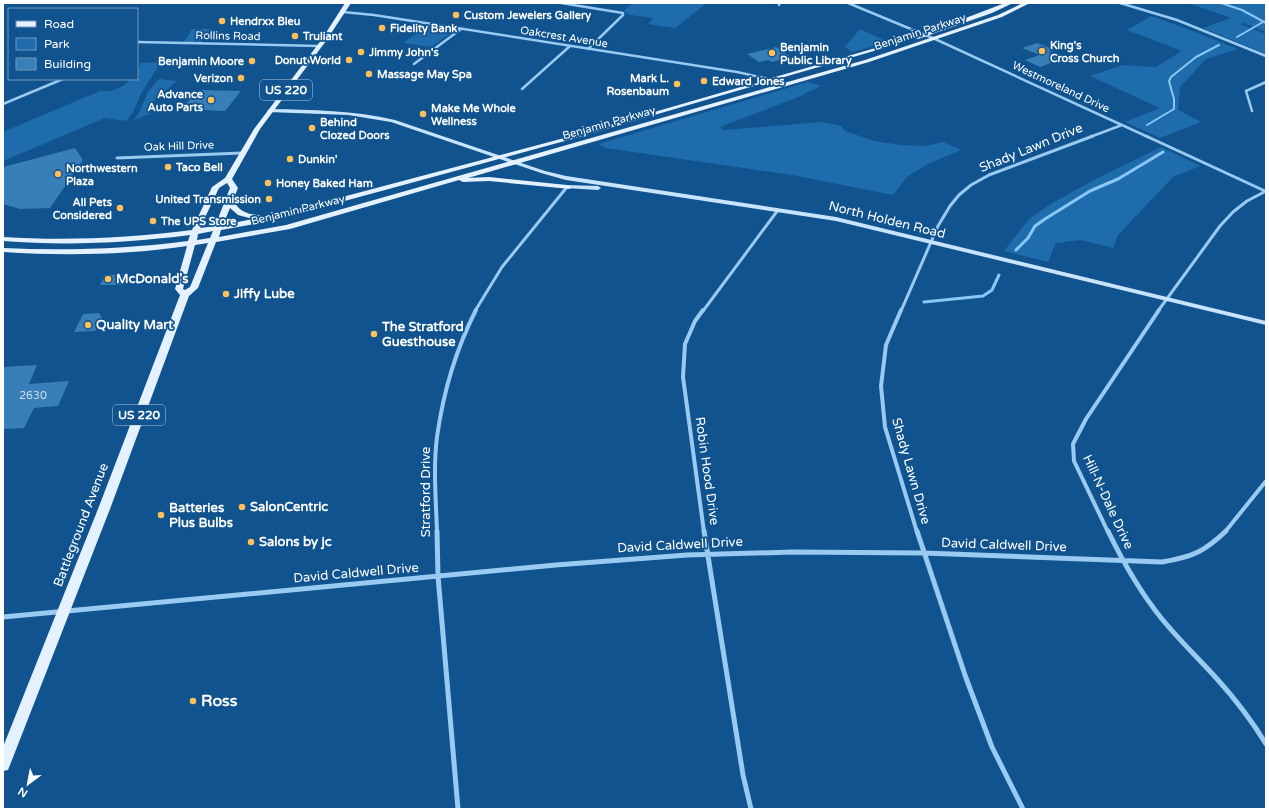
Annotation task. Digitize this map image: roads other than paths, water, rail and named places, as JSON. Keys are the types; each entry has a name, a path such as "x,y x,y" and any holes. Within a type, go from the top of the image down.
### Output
{"main road":[{"name":"US 220","path":"185,295 179,289 195,231 216,187 228,179 242,153 270,111 319,46 348,3"},
{"name":"Benjamin Parkway","path":"907,41 990,12 1010,3"},
{"name":"Benjamin Parkway","path":"3,250 44,252 106,251 213,239 264,231 322,218 445,180 514,162 781,84 867,61 935,40 1000,16 1027,3"},
{"name":"Benjamin Parkway","path":"3,239 88,241 143,238 218,228 268,219 500,157 773,80 894,44"},
{"name":"North Holden Road","path":"270,111 367,115 393,121 566,178 778,210 855,224 1266,323"},
{"name":"Battleground Avenue","path":"3,765 185,295 194,288 234,188 228,179"},
{"path":"445,180 489,179 602,189 620,187"},
{"path":"229,199 234,209 241,214 268,219"}],"street":[{"path":"561,3 623,13 623,15 588,49"},
{"name":"Westmoreland Drive","path":"848,3 925,35 1266,191"},
{"path":"1120,3 1177,20 1266,56"},
{"name":"Oakcrest Avenue","path":"343,12 374,15 737,72 773,80 781,84"},
{"path":"414,64 461,29"},
{"name":"Rollins Road","path":"138,42 319,46"},
{"path":"522,89 570,46"},
{"path":"3,104 62,80"},
{"path":"1252,111 1246,91 1266,82"},
{"name":"Shady Lawn Drive","path":"1023,809 992,747 966,678 884,427 881,386 886,345 930,243 950,206 959,195 971,184 1006,168 1122,125"},
{"name":"Oak Hill Drive","path":"117,158 242,153"},
{"name":"Stratford Drive","path":"458,809 438,576 435,475 436,438 445,393 457,354 478,304 502,267 567,186"},
{"name":"Hill-N-Dale Drive","path":"1266,191 1247,201 1233,212 1220,226 1166,299 1086,419 1073,444 1074,461 1123,561 1163,620 1226,688 1256,726 1266,744"},
{"name":"Robin Hood Drive","path":"751,809 743,775 707,554 683,377 685,344 695,321 778,210"},
{"name":"David Caldwell Drive","path":"3,617 603,561 707,554 793,552 924,552 1162,562 1178,560 1194,555 1210,546 1222,535 1266,481"}],"waterway":[{"path":"1221,3 1242,10 1266,23"},
{"path":"1237,37 1263,22"},
{"path":"1147,125 1174,109 1174,99 1169,81 1171,77 1196,57 1219,45"},
{"path":"1016,250 1028,238 1035,226 1045,219 1090,191 1118,179 1163,152"},
{"path":"924,302 983,296 992,290 999,275"}],"place":[{"name":"Custom Jewelers Gallery","path":"456,15"},
{"name":"Hendrxx Bleu","path":"222,21"},
{"name":"Fidelity Bank","path":"382,28"},
{"name":"Truliant","path":"295,36"},
{"name":"King's Cross Church","path":"1042,51"},
{"name":"Jimmy John's","path":"361,52"},
{"name":"Benjamin Public Library","path":"772,53"},
{"name":"Donut World","path":"349,60"},
{"name":"Benjamin Moore","path":"252,61"},
{"name":"Massage May Spa","path":"369,74"},
{"name":"Verizon","path":"241,78"},
{"name":"Edward Jones","path":"704,81"},
{"name":"Mark L. Rosenbaum","path":"677,84"},
{"name":"Advance Auto Parts","path":"211,100"},
{"name":"Make Me Whole Wellness","path":"423,114"},
{"name":"Behind Clozed Doors","path":"312,128"},
{"name":"Dunkin'","path":"290,159"},
{"name":"Taco Bell","path":"168,167"},
{"name":"Northwestern Plaza","path":"58,174"},
{"name":"Honey Baked Ham","path":"268,183"},
{"name":"United Transmission","path":"269,199"},
{"name":"All Pets Considered","path":"120,208"},
{"name":"The UPS Store","path":"153,221"},
{"name":"McDonald's","path":"108,279"},
{"name":"Jiffy Lube","path":"226,294"},
{"name":"Quality Mart","path":"88,325"},
{"name":"The Stratford Guesthouse","path":"374,334"},
{"name":"SalonCentric","path":"242,507"},
{"name":"Batteries Plus Bulbs","path":"161,515"},
{"name":"Salons by jc","path":"251,542"},
{"name":"Ross","path":"193,701"}]}
